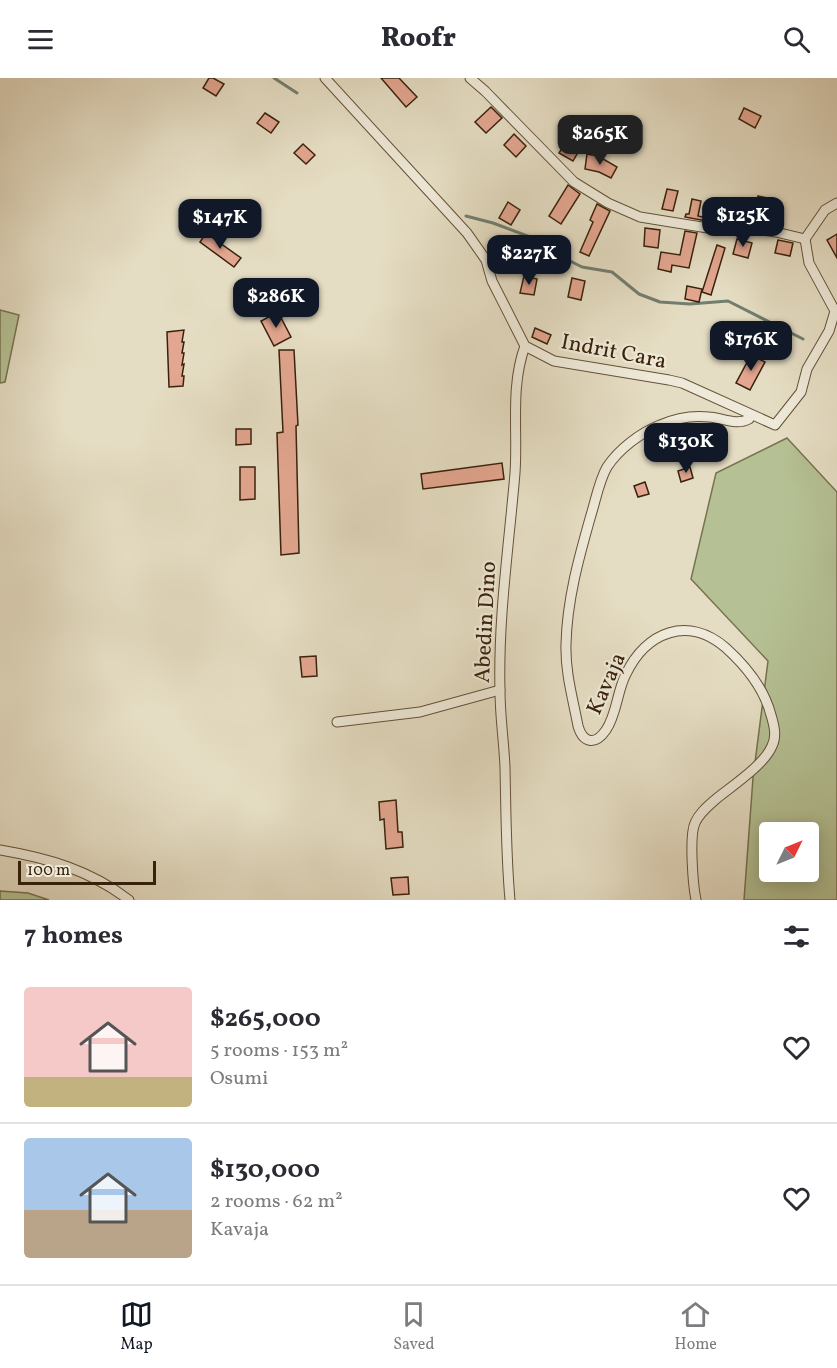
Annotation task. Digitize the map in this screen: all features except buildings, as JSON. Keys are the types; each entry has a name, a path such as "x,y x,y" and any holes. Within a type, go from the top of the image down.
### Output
{"street":[{"path":"325,78 467,233 486,260 492,281 525,346"},
{"path":"470,78 574,182 608,203 640,217 720,230 757,229 803,239 825,210 837,203"},
{"name":"Indrit Cara","path":"525,346 554,361 676,381 775,425 801,392 807,369 829,331 835,311 809,263 803,239"},
{"name":"Abedin Dino","path":"510,900 500,690 503,598 515,470 516,400 525,346"},
{"name":"Kavaja","path":"696,900 692,840 694,825 705,809 758,764 772,746 775,727 763,690 731,653 714,639 705,634 685,630 668,633 651,641 636,657 622,682 606,730 596,739 585,740 578,726 567,665 568,613 578,562 600,481 614,458 633,440 648,430 674,420 699,416 738,423 749,419 751,415"},
{"path":"337,722 420,712 500,690"},
{"path":"0,850 39,857 75,868 129,900"}],"green space":[{"path":"0,310 19,315 5,382 0,383"},
{"path":"787,438 837,492 837,900 744,900 753,778 768,661 691,579 716,473"},
{"path":"0,891 28,893 49,900 0,900"}],"waterway":[{"path":"274,78 297,93"},
{"path":"466,216 530,237 582,267 612,272 639,294 660,302 690,304 728,301 803,339"}]}
